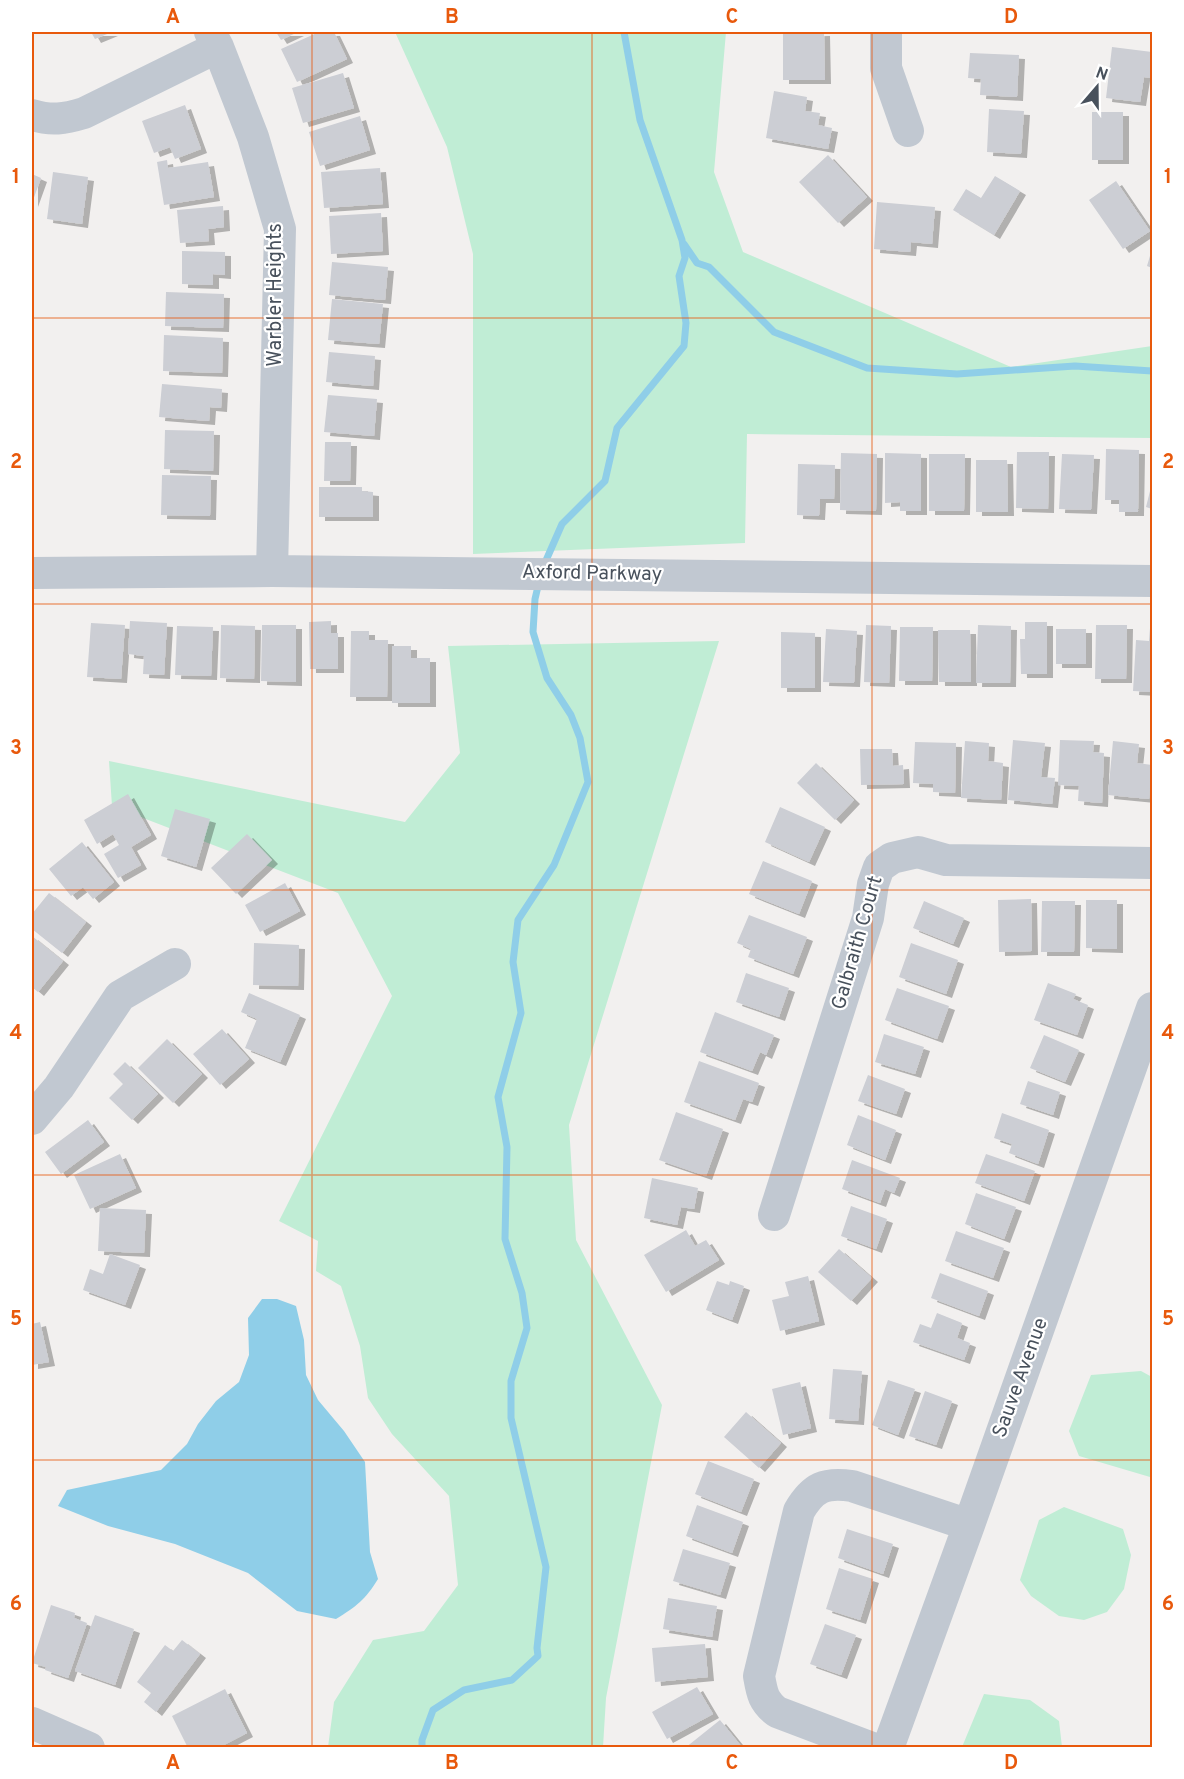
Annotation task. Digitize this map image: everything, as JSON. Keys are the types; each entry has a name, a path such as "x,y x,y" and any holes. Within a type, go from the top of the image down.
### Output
{"street":[{"path":"886,32 886,68 908,131"},
{"path":"32,115 64,119 84,113 214,39"},
{"name":"Warbler Heights","path":"214,39 253,137 280,229 272,571"},
{"name":"Axford Parkway","path":"32,573 272,571 1152,581"},
{"name":"Galbraith Court","path":"774,1215 868,918 873,884 879,867 892,858 918,852 946,860 1152,863"},
{"path":"32,1119 59,1087 120,996 175,963"},
{"name":"Sauve Avenue","path":"888,1748 1152,1008"},
{"path":"872,1748 777,1712 766,1704 761,1690 759,1676 799,1511 807,1497 822,1486 838,1484 852,1486 969,1525"},
{"path":"32,1724 89,1748"}],"green space":[{"path":"395,32 726,32 714,172 743,252 1011,367 1152,346 1152,438 747,434 745,543 473,554 473,254 447,147"},
{"path":"719,641 569,1125 576,1240 662,1405 606,1698 603,1747 328,1747 334,1702 373,1640 424,1631 458,1585 449,1496 392,1434 368,1398 360,1346 341,1286 316,1271 318,1241 279,1221 392,996 338,893 112,806 109,761 405,822 460,753 448,646"},
{"path":"1141,1371 1152,1377 1152,1475 1150,1477 1079,1456 1069,1431 1091,1375"},
{"path":"1064,1507 1123,1529 1131,1555 1124,1589 1107,1612 1084,1620 1059,1616 1031,1596 1020,1580 1039,1520"},
{"path":"984,1694 1030,1700 1059,1721 1062,1747 962,1747"}],"water":[{"path":"262,1299 277,1299 296,1306 304,1340 306,1375 318,1400 344,1431 365,1462 370,1552 378,1579 360,1602 336,1619 297,1611 248,1573 175,1544 108,1526 58,1506 67,1490 161,1470 187,1444 198,1424 216,1401 239,1382 249,1355 248,1318"}],"building":[{"path":"91,32 112,32 95,39"},
{"path":"276,32 298,32 281,40"},
{"path":"319,32 334,32 347,59 297,82 281,49"},
{"path":"824,32 825,80 783,80 783,33"},
{"path":"1112,47 1152,52 1152,78 1144,77 1140,102 1106,98"},
{"path":"970,53 1019,55 1017,97 980,95 981,79 968,78"},
{"path":"343,73 354,108 303,123 292,88"},
{"path":"774,91 807,97 805,111 820,113 818,125 832,128 828,149 766,138"},
{"path":"185,105 201,149 175,159 170,147 154,153 142,121"},
{"path":"989,109 1024,111 1021,154 987,152"},
{"path":"1092,112 1123,112 1123,160 1092,160"},
{"path":"360,116 370,150 320,166 309,132"},
{"path":"828,155 867,197 838,223 799,182"},
{"path":"167,160 168,168 208,162 214,197 164,205 157,162"},
{"path":"380,168 383,204 324,208 321,172"},
{"path":"53,172 88,177 82,224 47,219"},
{"path":"32,174 41,178 32,203"},
{"path":"995,176 1020,191 994,235 953,210 966,189 981,198"},
{"path":"1116,181 1150,231 1123,249 1089,200"},
{"path":"877,202 935,207 932,244 911,242 910,252 874,249"},
{"path":"223,206 224,227 208,229 209,241 180,243 177,210"},
{"path":"381,213 383,251 331,254 329,216"},
{"path":"1152,249 1152,268 1147,266"},
{"path":"182,251 225,252 225,275 213,274 213,285 182,284"},
{"path":"332,262 388,267 385,300 329,295"},
{"path":"166,292 224,294 223,328 165,326"},
{"path":"332,299 383,304 379,344 328,340"},
{"path":"164,335 223,338 222,373 163,371"},
{"path":"329,352 375,356 373,386 326,382"},
{"path":"162,384 222,389 221,408 210,407 209,421 159,417"},
{"path":"328,395 377,399 374,436 324,432"},
{"path":"165,430 214,431 213,471 164,469"},
{"path":"325,442 351,442 350,481 324,481"},
{"path":"1106,449 1139,450 1138,512 1119,512 1119,500 1105,500"},
{"path":"1017,452 1049,452 1048,509 1016,508"},
{"path":"841,453 877,454 876,511 840,510"},
{"path":"885,453 921,454 921,511 900,511 900,502 885,503"},
{"path":"929,454 965,454 964,511 929,511"},
{"path":"1062,454 1094,455 1091,510 1059,509"},
{"path":"976,460 1007,460 1008,512 976,512"},
{"path":"798,464 835,465 834,499 820,499 819,516 797,515"},
{"path":"162,475 211,476 210,516 161,515"},
{"path":"1152,483 1152,509 1146,507"},
{"path":"319,487 362,487 362,491 373,492 373,517 319,517"},
{"path":"130,621 167,623 164,675 143,674 144,656 128,654"},
{"path":"331,621 331,633 338,633 338,669 310,669 309,622"},
{"path":"1025,622 1047,622 1047,674 1021,674 1020,639 1025,639"},
{"path":"91,623 125,625 121,679 87,677"},
{"path":"221,625 255,626 254,679 220,678"},
{"path":"262,625 296,625 296,682 261,681"},
{"path":"866,625 891,626 889,683 864,682"},
{"path":"978,625 1011,626 1010,683 976,683"},
{"path":"1096,625 1127,625 1126,679 1095,679"},
{"path":"177,626 213,627 211,676 175,675"},
{"path":"900,627 933,627 932,681 899,681"},
{"path":"1150,628 1152,628 1152,692 1133,691 1136,640 1149,641"},
{"path":"826,629 857,631 854,683 823,682"},
{"path":"1056,629 1086,629 1086,664 1056,664"},
{"path":"938,630 970,630 971,682 939,682"},
{"path":"351,631 369,631 369,640 388,640 387,697 350,697"},
{"path":"781,632 815,633 815,688 781,688"},
{"path":"392,646 411,646 411,658 430,658 430,703 392,703"},
{"path":"1013,740 1045,743 1041,777 1055,778 1052,804 1008,800"},
{"path":"1060,740 1094,741 1093,752 1104,753 1102,803 1078,801 1079,786 1058,785"},
{"path":"965,741 989,743 988,761 1003,763 1001,800 961,798"},
{"path":"1113,741 1139,744 1137,763 1152,765 1149,799 1108,795"},
{"path":"915,742 956,743 955,793 933,792 933,784 913,783"},
{"path":"860,749 892,749 893,766 903,765 904,784 861,785"},
{"path":"816,763 854,800 835,820 797,783"},
{"path":"128,794 151,835 131,847 141,865 118,878 104,854 119,845 113,834 97,844 84,820"},
{"path":"780,807 825,827 809,862 765,842"},
{"path":"175,809 210,819 196,867 161,856"},
{"path":"247,834 272,860 236,894 211,868"},
{"path":"82,842 114,882 93,899 83,887 71,896 49,869"},
{"path":"763,861 812,881 799,914 749,894"},
{"path":"285,883 300,911 260,932 245,905"},
{"path":"49,893 86,922 62,953 32,929 32,914"},
{"path":"1031,899 1032,951 999,952 998,900"},
{"path":"1086,900 1117,900 1117,949 1086,948"},
{"path":"924,901 964,918 953,944 913,928"},
{"path":"1042,901 1075,901 1074,952 1041,952"},
{"path":"749,915 807,937 793,974 748,957 751,949 737,943"},
{"path":"32,936 63,961 38,992 32,987"},
{"path":"254,943 299,945 298,986 253,985"},
{"path":"911,943 958,960 946,994 899,977"},
{"path":"746,973 789,988 779,1017 736,1002"},
{"path":"1048,983 1076,994 1073,999 1088,1005 1077,1035 1034,1020"},
{"path":"897,988 949,1006 937,1039 885,1020"},
{"path":"249,993 300,1015 280,1062 245,1048 257,1019 241,1012"},
{"path":"715,1012 774,1035 766,1055 760,1052 752,1071 700,1052"},
{"path":"222,1029 249,1059 220,1085 193,1054"},
{"path":"884,1034 924,1047 915,1074 875,1062"},
{"path":"1044,1035 1079,1050 1065,1082 1030,1068"},
{"path":"167,1039 202,1074 173,1103 138,1068"},
{"path":"699,1061 759,1083 752,1102 743,1099 735,1120 684,1102"},
{"path":"125,1062 158,1094 132,1120 109,1098 123,1084 113,1074"},
{"path":"868,1075 905,1089 896,1114 858,1101"},
{"path":"1028,1081 1060,1092 1053,1115 1020,1104"},
{"path":"676,1112 723,1129 706,1176 659,1160"},
{"path":"1002,1113 1049,1130 1038,1164 1009,1153 1012,1144 994,1138"},
{"path":"858,1115 896,1130 885,1160 847,1145"},
{"path":"88,1120 104,1142 61,1174 45,1152"},
{"path":"120,1154 136,1188 90,1209 74,1175"},
{"path":"986,1154 1035,1171 1024,1201 975,1183"},
{"path":"852,1160 900,1178 894,1193 885,1189 880,1203 842,1189"},
{"path":"652,1178 698,1188 694,1209 681,1207 677,1225 644,1218"},
{"path":"976,1193 1016,1207 1004,1239 965,1224"},
{"path":"851,1206 887,1219 876,1249 841,1236"},
{"path":"100,1208 146,1210 144,1253 98,1251"},
{"path":"686,1230 695,1246 706,1240 719,1260 666,1292 644,1255"},
{"path":"956,1231 1004,1248 993,1278 945,1261"},
{"path":"839,1249 872,1278 851,1301 818,1272"},
{"path":"110,1254 140,1265 125,1305 83,1290 90,1269 103,1274"},
{"path":"940,1273 988,1291 979,1316 931,1298"},
{"path":"808,1276 819,1321 780,1331 772,1300 789,1296 785,1282"},
{"path":"717,1281 729,1285 730,1281 744,1286 732,1320 706,1310"},
{"path":"937,1313 962,1323 957,1338 970,1343 964,1360 913,1342 920,1324 931,1328"},
{"path":"40,1322 49,1362 32,1365 32,1324"},
{"path":"833,1369 862,1371 858,1421 829,1419"},
{"path":"888,1380 915,1389 898,1435 872,1425"},
{"path":"800,1382 811,1428 783,1435 772,1389"},
{"path":"925,1391 952,1401 936,1445 909,1436"},
{"path":"746,1412 781,1443 759,1468 724,1437"},
{"path":"708,1461 754,1479 741,1512 695,1494"},
{"path":"697,1505 743,1522 732,1553 686,1536"},
{"path":"847,1529 893,1544 883,1574 838,1558"},
{"path":"683,1549 730,1563 720,1595 673,1581"},
{"path":"839,1568 873,1579 860,1620 826,1609"},
{"path":"668,1598 717,1606 712,1637 663,1629"},
{"path":"51,1605 75,1613 74,1618 87,1623 68,1678 32,1663"},
{"path":"95,1615 134,1629 115,1685 75,1671"},
{"path":"825,1624 856,1635 841,1675 810,1664"},
{"path":"182,1640 200,1654 156,1712 144,1702 151,1693 137,1682 165,1645 173,1651"},
{"path":"705,1644 708,1677 655,1682 652,1648"},
{"path":"697,1687 713,1714 667,1739 652,1712"},
{"path":"225,1689 247,1733 218,1748 188,1748 172,1716"},
{"path":"720,1720 741,1746 739,1748 685,1748"}],"waterway":[{"path":"544,565 562,524 605,481 617,428 684,346 686,323 679,276 685,258 682,240 640,120 624,32"},
{"path":"684,244 697,263 709,267 774,332 867,368 957,374 1075,366 1152,371"},
{"path":"422,1748 422,1740 433,1710 464,1690 512,1680 538,1656 546,1567 511,1418 511,1381 527,1328 522,1293 505,1239 507,1147 498,1097 521,1013 513,962 518,920 554,865 588,782 580,738 571,715 547,678 533,632 535,599 539,582"}]}
